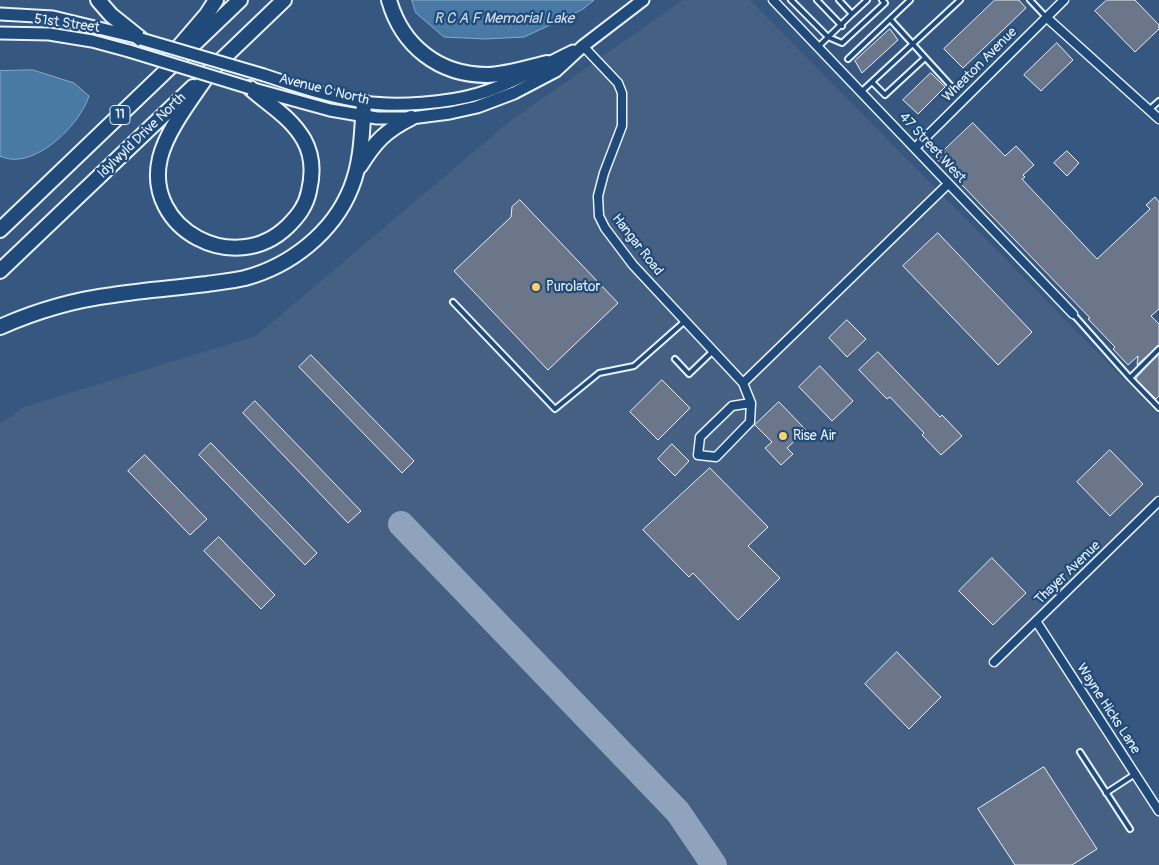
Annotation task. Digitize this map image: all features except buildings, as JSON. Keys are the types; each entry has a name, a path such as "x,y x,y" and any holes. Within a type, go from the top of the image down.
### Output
{"highway":[{"path":"98,0 111,15 141,39"},
{"path":"134,102 207,14 216,0"},
{"name":"11","path":"0,230 240,0"},
{"name":"Idylwyld Drive North","path":"0,271 284,0"},
{"path":"389,0 396,19 416,49 444,66 462,72 488,75 547,63"},
{"path":"211,70 168,136 159,160 158,176 163,198 176,220 194,236 220,247 244,248 260,244 274,237 286,228 302,209 307,200 310,186 312,164 305,141 285,116 265,102 250,88"},
{"path":"0,327 34,313 70,302 234,280 263,272 293,256 322,232 337,215 350,190 357,171 364,109"},
{"path":"357,171 373,145 380,138 392,127 411,118"}],"main road":[{"name":"Avenue C North","path":"264,75 364,109 377,118 411,118 477,108 502,98 556,71 583,46 643,0"},
{"name":"51st Street","path":"0,14 26,14 53,18 141,39 264,75"},
{"name":"51st Street","path":"0,33 49,34 92,42 129,51 250,88"},
{"name":"Avenue C North","path":"250,88 330,110 364,109 404,103 460,99 512,81 583,46"}],"street":[{"name":"47 Street West","path":"773,0 1073,314"},
{"name":"Wheaton Avenue","path":"916,148 1064,0"},
{"path":"1046,17 1159,119"},
{"name":"Hangar Road","path":"583,46 618,83 622,93 622,126 610,154 598,196 599,216 605,228 634,265 743,383 751,403"},
{"path":"743,383 948,184"},
{"path":"751,403 750,422 716,457 698,455 700,436 732,406 751,403"},
{"name":"Thayer Avenue","path":"994,662 1159,502"},
{"name":"Wayne Hicks Lane","path":"1036,621 1159,811"}],"lane":[{"path":"791,0 828,37 842,43 885,3 882,0"},
{"path":"817,0 842,26"},
{"path":"839,0 852,14"},
{"path":"818,47 867,0"},
{"path":"848,59 910,0"},
{"path":"861,92 960,0"},
{"path":"1030,0 1046,17"},
{"path":"890,19 951,86"},
{"path":"872,82 885,95 925,58"},
{"path":"1150,109 1159,101"},
{"path":"453,302 555,409 599,373 634,366 685,321"},
{"path":"1073,314 1159,408"},
{"path":"1130,378 1159,349"},
{"path":"675,359 689,374 713,350"},
{"path":"1080,752 1130,829"},
{"path":"1106,793 1135,774"}],"shaded area":[{"path":"683,0 750,0 1159,415 1159,501 1036,621 1159,801 1159,865 0,865 0,424 24,407 256,336 509,122"}],"water":[{"name":"R C A F Memorial Lake","path":"412,0 594,0 583,9 524,37 485,39 444,37 416,13"},
{"path":"33,70 74,83 89,96 76,120 54,143 40,152 27,157 13,159 0,156 0,71"}],"taxiway":[{"path":"401,524 678,812 714,865"}],"place":[{"name":"Purolator","path":"536,287"},
{"name":"Rise Air","path":"783,436"}]}
